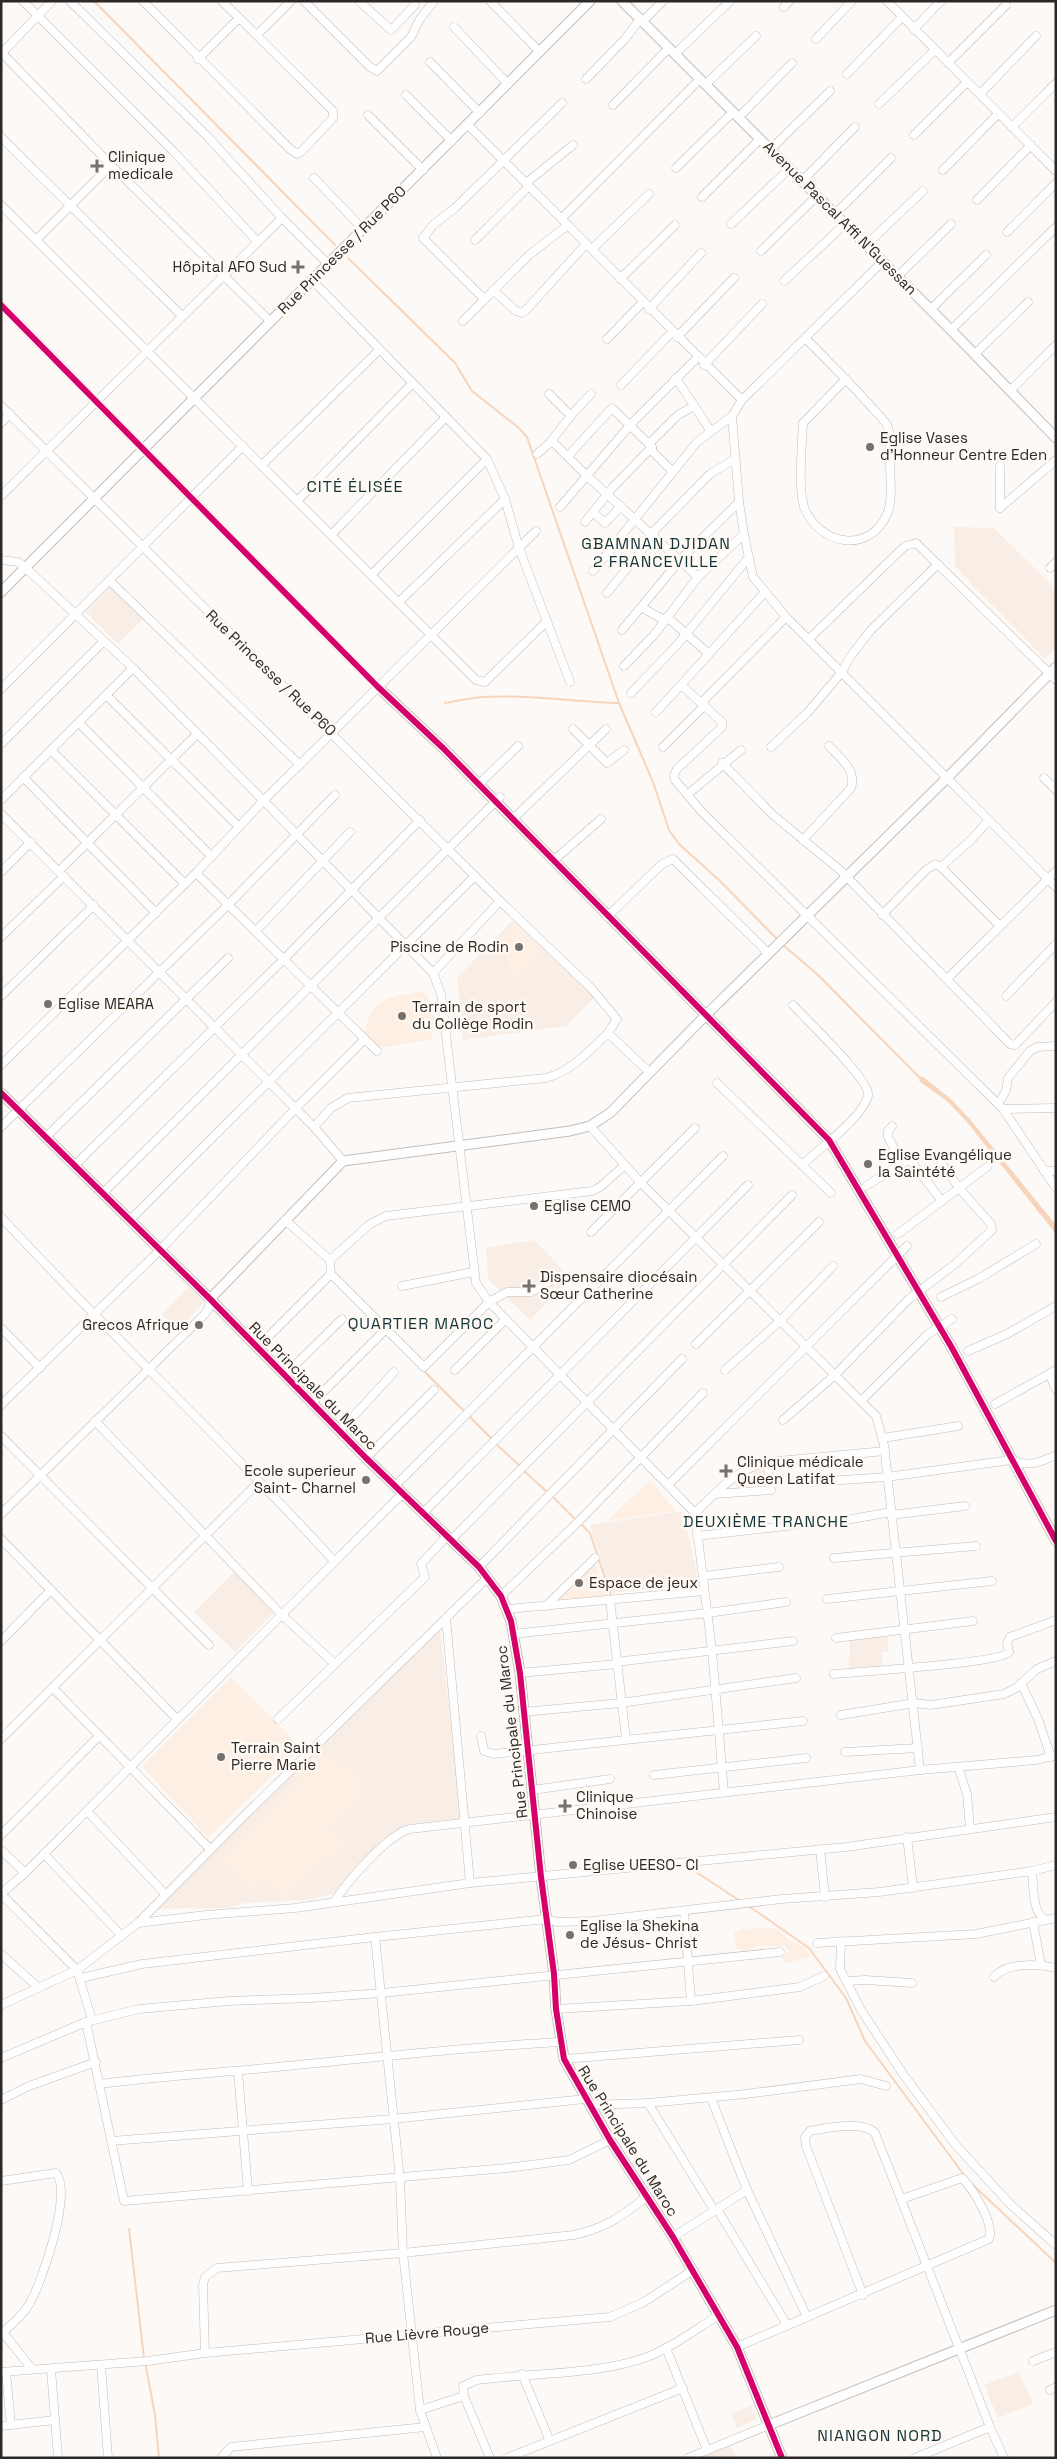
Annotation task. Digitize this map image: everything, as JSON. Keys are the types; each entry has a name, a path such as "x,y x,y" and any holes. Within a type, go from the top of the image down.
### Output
{"street":[{"path":"23,1 174,152 258,242"},
{"path":"52,1 2,53 111,165 270,321"},
{"path":"70,1 207,136 282,218 328,264"},
{"path":"143,1 198,59 290,149 297,154 301,152 334,114 222,1"},
{"path":"257,35 291,1"},
{"path":"304,1 370,67 377,71 411,37 420,19 434,1"},
{"path":"359,1 391,30 412,10 415,5 414,1"},
{"path":"366,8 372,1"},
{"path":"490,1 540,52"},
{"name":"Rue Princesse / Rue P60","path":"1,592 590,1"},
{"name":"Avenue Pascal Affi N'Guessan","path":"622,1 931,309 1010,391 1054,431"},
{"path":"586,79 641,20 663,1"},
{"path":"816,39 852,1"},
{"path":"887,1 1056,170"},
{"path":"914,29 941,1"},
{"path":"613,105 729,2"},
{"path":"948,63 1006,5"},
{"path":"847,74 902,17"},
{"path":"198,59 239,18"},
{"path":"454,27 508,84"},
{"path":"562,218 703,81 756,36"},
{"path":"980,94 1036,36"},
{"path":"879,104 934,50"},
{"path":"430,62 480,113"},
{"path":"676,168 792,63"},
{"path":"914,135 967,82"},
{"path":"1012,126 1056,83"},
{"path":"771,149 830,91"},
{"path":"406,95 452,141"},
{"path":"484,299 423,238 433,225 455,208 562,103"},
{"path":"943,170 998,114"},
{"path":"368,115 423,170"},
{"path":"468,125 562,218 697,358 742,400"},
{"path":"802,181 855,128"},
{"path":"1,137 182,316"},
{"path":"702,197 760,139"},
{"path":"475,240 527,185 573,145"},
{"path":"976,200 1031,145"},
{"path":"834,214 891,158"},
{"path":"36,240 111,165"},
{"path":"731,224 790,168"},
{"path":"314,178 364,229"},
{"path":"1007,232 1056,184"},
{"path":"866,245 923,191"},
{"path":"493,290 516,311 522,313 589,247 649,194"},
{"path":"761,251 817,196"},
{"path":"1,205 476,680 485,682 547,621"},
{"path":"1,496 282,218"},
{"path":"784,281 845,224"},
{"path":"898,276 951,224"},
{"path":"463,321 528,255 568,225"},
{"path":"620,279 675,225"},
{"path":"951,330 1056,228"},
{"path":"650,309 701,253"},
{"path":"931,309 986,255"},
{"path":"593,571 697,442 710,430 732,416 742,400 882,262"},
{"path":"621,385 734,278"},
{"path":"312,280 487,459 505,499 519,548 570,682"},
{"path":"607,339 643,302"},
{"path":"975,354 1028,302"},
{"path":"704,365 762,304"},
{"path":"1,305 378,687 479,784 498,799 513,820 607,917 829,1140 986,1407 1011,1460 1056,1541"},
{"path":"806,339 846,379 888,426 890,496 888,512 880,526 865,537 845,541 832,538 817,528 808,515 801,493 803,423 846,379"},
{"path":"1010,391 1056,345"},
{"path":"262,465 379,350"},
{"path":"560,507 630,424 697,358"},
{"path":"676,378 690,396 694,406 710,430"},
{"path":"298,500 412,384"},
{"path":"549,394 571,416"},
{"path":"537,454 551,441 591,394"},
{"path":"1,406 94,498"},
{"path":"585,522 650,446 686,409 694,406"},
{"path":"568,456 612,408 630,424 650,446 652,451 673,472"},
{"path":"1,423 10,414"},
{"path":"732,416 739,502 753,577 786,618 1056,887"},
{"path":"332,534 446,417"},
{"path":"551,441 698,577"},
{"path":"1,689 243,446"},
{"path":"372,574 487,459"},
{"path":"607,593 653,534 710,474 735,459"},
{"path":"1000,466 1000,508 1056,460"},
{"name":"Rue Princesse / Rue P60","path":"94,498 333,733 500,901 590,986 617,1019 608,1033"},
{"path":"399,602 505,499"},
{"path":"622,630 643,608 680,559 739,502"},
{"path":"593,512 605,523 621,506"},
{"path":"1,1065 156,913 212,857 263,801 536,531"},
{"path":"624,666 666,619 698,577 744,534"},
{"path":"1,1514 207,1312 210,1299 343,1161 570,1131 590,1126 610,1114 649,1072 768,953 1053,673 916,543 905,546 809,639"},
{"path":"631,693 662,662 749,557"},
{"path":"1,560 18,562 26,568 134,668 323,863 433,973 441,994 473,1272 478,1288 489,1302 561,1373 695,1513 696,1536 712,1651 724,1792"},
{"path":"771,747 808,712 842,672 850,657 870,631 938,564"},
{"path":"110,581 300,765"},
{"path":"656,712 765,592"},
{"path":"643,608 666,619 686,633 709,654"},
{"path":"662,747 786,618"},
{"path":"1,744 104,641"},
{"path":"1,800 134,668"},
{"path":"681,685 722,722 722,727 677,769 674,775 678,784 701,811 1001,1107 1056,1188"},
{"path":"106,695 239,827"},
{"path":"79,723 212,857"},
{"path":"573,729 607,763 624,750"},
{"path":"513,820 606,729"},
{"path":"1,937 88,843 197,734"},
{"path":"479,784 518,746"},
{"path":"803,840 851,788 853,782 848,766 829,746"},
{"path":"51,750 185,884"},
{"path":"688,794 741,750"},
{"path":"722,764 773,816 840,870 882,915 1014,1046 1056,1002"},
{"path":"24,777 156,913"},
{"path":"1044,778 1056,790"},
{"path":"1,1127 228,904 335,795"},
{"path":"103,1193 498,799"},
{"path":"1,814 314,1127 343,1161"},
{"path":"554,862 601,818"},
{"path":"75,1165 284,959 420,820"},
{"path":"941,868 989,820"},
{"path":"256,931 323,863 350,832"},
{"path":"1,872 31,842"},
{"path":"607,917 662,864 673,859 768,953"},
{"path":"882,915 926,870 935,864 1000,926"},
{"path":"947,979 1056,871"},
{"path":"196,873 377,1051"},
{"path":"130,1220 475,876"},
{"path":"433,973 500,901"},
{"path":"1,996 94,905"},
{"path":"1006,996 1056,944"},
{"path":"46,1137 228,958"},
{"path":"793,1005 867,1086 868,1096 860,1109 802,1165"},
{"path":"314,1127 331,1108 348,1098 546,1078 557,1075 578,1061 608,1033 649,1072"},
{"path":"1,1404 96,1315 294,1109 365,1039"},
{"path":"1001,1107 1008,1078 1030,1051 1037,1047 1056,1046"},
{"path":"717,1083 831,1193"},
{"name":"Rue Principale du Maroc","path":"1,1093 210,1299 402,1494 479,1567 501,1596 508,1610 520,1673 541,1877 554,1974 556,2009 564,2059 610,2140 645,2198 673,2237 737,2347 782,2458"},
{"path":"1001,1107 1056,1108"},
{"path":"590,1126 641,1183 876,1416 885,1451 894,1551 914,1703 920,1770"},
{"path":"892,1126 888,1131 888,1137 902,1163"},
{"path":"590,1232 695,1128"},
{"path":"394,1486 723,1156"},
{"path":"866,1186 902,1163 911,1160 942,1201"},
{"path":"783,1420 835,1375 909,1298 955,1264 992,1230 991,1224 940,1161"},
{"path":"330,1260 377,1218 592,1191 625,1165"},
{"path":"898,1234 987,1167"},
{"path":"1044,1171 1056,1171"},
{"path":"423,1513 748,1186"},
{"path":"278,1719 425,1577 421,1564 588,1402 792,1195"},
{"path":"1,1230 4,1220"},
{"path":"4,1220 42,1263 96,1315 259,1482 334,1562"},
{"path":"285,1220 330,1260 331,1274 424,1367 489,1302 508,1292 531,1292 559,1276"},
{"path":"696,1344 751,1292 819,1222"},
{"path":"941,1298 980,1278 1036,1244"},
{"path":"669,1484 907,1246"},
{"path":"725,1370 780,1321 833,1266"},
{"path":"402,1286 473,1272"},
{"path":"258,1347 331,1274"},
{"path":"968,1351 1007,1334 1056,1306"},
{"path":"861,1401 928,1334 952,1318"},
{"path":"285,1375 342,1319"},
{"path":"455,1370 506,1319"},
{"path":"1,1328 40,1368"},
{"path":"312,1403 386,1329"},
{"path":"479,1567 615,1430 682,1359"},
{"path":"340,1431 394,1372"},
{"path":"995,1404 1052,1372 1056,1389"},
{"path":"366,1458 434,1390"},
{"path":"501,1596 642,1458 703,1393"},
{"path":"95,1421 283,1616 335,1664"},
{"path":"883,1438 958,1426"},
{"path":"1,1436 209,1645"},
{"path":"695,1513 739,1472 767,1462 885,1451"},
{"path":"814,1482 887,1477 1011,1460 1024,1465 1042,1462 1056,1455"},
{"path":"714,1494 768,1492 772,1488 767,1462"},
{"path":"2,1736 102,1641 152,1588 259,1482"},
{"path":"402,1494 283,1616 177,1718 25,1873 1,1894 76,1970 81,1978 124,2201 400,2179 569,2160 610,2140"},
{"path":"815,1521 824,1524 891,1513 965,1506"},
{"path":"696,1536 794,1525"},
{"path":"1,1539 177,1718"},
{"path":"834,1558 894,1551 976,1546"},
{"path":"546,1606 596,1558"},
{"path":"703,1576 779,1567"},
{"path":"1,2005 76,1970 138,1923 210,1849 488,1577"},
{"path":"827,1599 992,1581"},
{"path":"2,1638 51,1590"},
{"path":"508,1610 704,1590"},
{"path":"610,1600 626,1739"},
{"path":"513,1634 708,1613 786,1602"},
{"path":"446,1618 470,1883"},
{"path":"834,1674 974,1662 1005,1656 1009,1652 1007,1643 1010,1637 1056,1620"},
{"path":"836,1638 972,1621"},
{"path":"520,1673 793,1641"},
{"path":"841,1715 914,1703 931,1705 1004,1694 1016,1688 1037,1669 1056,1661"},
{"path":"523,1712 621,1703 796,1678"},
{"path":"334,1902 354,1876 397,1834 410,1829 1053,1756 1021,1683"},
{"path":"53,1688 210,1849"},
{"path":"481,1736 483,1749 486,1754 802,1721"},
{"path":"1,1835 99,1736"},
{"path":"846,1752 918,1748"},
{"path":"654,1775 806,1758"},
{"path":"958,1767 967,1794 970,1828"},
{"path":"532,1790 610,1779"},
{"path":"87,1811 165,1894"},
{"path":"138,1923 295,1908 470,1883 820,1849 1056,1817"},
{"path":"907,1837 913,1888"},
{"path":"820,1849 825,1897"},
{"path":"1,1850 25,1873"},
{"path":"44,1854 122,1936"},
{"path":"81,1978 142,1964 289,1945 546,1919 557,1922 584,1921 782,1899 825,1897 913,1888 1032,1871 1056,1865"},
{"path":"1032,1871 1037,1910 1040,1917 1046,1920"},
{"path":"684,1911 691,2001"},
{"path":"817,1943 976,1934 1056,1918"},
{"path":"1034,1922 1041,1965"},
{"path":"376,1937 400,2179 403,2253 420,2410 437,2458"},
{"path":"841,1941 840,1968 861,2010 943,2129 1010,2204 1056,2246"},
{"path":"1,2058 89,2021 139,2009 180,2004 382,1993 780,1952"},
{"path":"1,1954 39,1988"},
{"path":"994,1977 998,1972 1006,1968 1041,1965 1056,1968"},
{"path":"556,2009 691,2001 800,1987 824,1976"},
{"path":"847,1981 873,1980 912,1983"},
{"path":"564,2059 799,2040"},
{"path":"100,2084 168,2075 238,2071 560,2042"},
{"path":"1,2100 29,2086 96,2062"},
{"path":"238,2071 248,2191"},
{"path":"111,2141 588,2102 648,2103 711,2098 857,2079 886,2086"},
{"path":"711,2098 747,2190 807,2317"},
{"path":"648,2103 788,2325"},
{"path":"863,2294 806,2146 806,2134 815,2130 838,2126 864,2127 872,2130 929,2266 958,2348 1004,2458"},
{"path":"1,2181 56,2173 60,2178 61,2207 48,2258 30,2302 18,2320 2,2332 32,2370"},
{"path":"737,2347 990,2239 990,2232 979,2200 961,2178 902,2199"},
{"path":"673,2237 747,2190"},
{"path":"205,2354 203,2284 211,2271 224,2267 403,2253 587,2232 614,2221 645,2198"},
{"name":"Rue Lièvre Rouge","path":"4,2372 148,2361 205,2354 610,2317 644,2302 693,2270"},
{"path":"688,2458 1056,2310"},
{"path":"490,2458 464,2396 463,2386 468,2382 522,2374 619,2365 666,2348 719,2315"},
{"path":"666,2348 707,2450"},
{"path":"1033,2361 1056,2352"},
{"path":"101,2365 108,2458"},
{"path":"51,2369 58,2458"},
{"path":"4,2372 11,2425"},
{"path":"522,2374 549,2440"},
{"path":"506,2458 683,2388"},
{"path":"420,2410 464,2396"},
{"path":"1,2426 55,2420"},
{"path":"221,2458 232,2447 425,2427"},
{"path":"915,2458 990,2427"}],"shaded area":[{"path":"954,527 994,528 1056,589 1056,648 1045,659 955,567"},
{"path":"111,586 144,618 118,644 86,612"},
{"path":"513,920 595,997 566,1026 463,1040 457,978"},
{"name":"Piscine de Rodin","path":"515,924 544,952 516,980 497,942"},
{"name":"Terrain de sport du Collège Rodin","path":"422,992 431,1001 433,1007 432,1039 379,1048 364,1034 371,1013 376,1006 388,999"},
{"path":"922,1076 951,1099 969,1118 1056,1225 1056,1234 966,1121 948,1102 919,1081"},
{"name":"Dispensaire diocésain Sœur Catherine","path":"534,1240 571,1278 530,1320 488,1279 486,1248"},
{"path":"188,1287 204,1302 178,1330 162,1315"},
{"path":"760,1464 766,1470 769,1482 754,1492 738,1491 735,1485 737,1479"},
{"path":"650,1480 676,1511 607,1521"},
{"path":"683,1511 699,1583 611,1593 590,1525"},
{"path":"595,1562 607,1596 554,1602"},
{"path":"234,1572 275,1612 235,1652 194,1612"},
{"path":"440,1629 462,1819 408,1824 395,1831 357,1866 335,1893 308,1900 245,1903 227,1908 156,1909"},
{"path":"887,1633 889,1651 881,1652 883,1667 850,1672 848,1656 850,1655 849,1638"},
{"name":"Terrain Saint Pierre Marie","path":"231,1677 301,1748 208,1838 142,1767"},
{"path":"331,1749 332,1756 342,1765 347,1765 369,1792 331,1828 346,1843 285,1899 267,1880 251,1892 220,1860 300,1777"},
{"path":"776,1928 789,1940 806,1948 810,1957 786,1963 782,1958 789,1950 784,1946 759,1946 744,1951 737,1948 734,1933 741,1929"},
{"path":"1019,2372 1033,2404 998,2418 984,2385"},
{"path":"751,2405 757,2419 737,2428 731,2414"},
{"path":"731,2445 736,2458 701,2458"}],"waterway":[{"path":"94,1 335,245"},
{"path":"348,258 455,363 472,391 519,428 527,437 619,703 653,782 669,830 679,844 719,880 778,940"},
{"path":"445,703 478,697 500,696 619,703"},
{"path":"783,945 818,975 921,1079"},
{"path":"422,1369 465,1412"},
{"path":"468,1415 493,1440"},
{"path":"496,1444 520,1466"},
{"path":"523,1470 547,1492"},
{"path":"551,1495 576,1520"},
{"path":"580,1523 590,1533 611,1596"},
{"path":"690,1868 740,1901"},
{"path":"750,1907 809,1948 846,1998 865,2041 964,2175"},
{"path":"972,2184 1056,2263"},
{"path":"129,2229 144,2358"},
{"path":"145,2362 155,2415 159,2458"}],"cycle path":[{"path":"1,305 378,687 443,748 829,1140 952,1348 1056,1541"},
{"path":"1,1093 210,1299 366,1458 479,1567 501,1596 511,1621 520,1673 541,1877 554,1974 556,2009 564,2059 610,2140 673,2237 737,2347 782,2458"}],"place":[{"name":"Clinique medicale","path":"97,166"},
{"name":"Hôpital AFO Sud","path":"298,267"},
{"name":"Eglise Vases d'Honneur Centre Eden","path":"870,447"},
{"name":"Piscine de Rodin","path":"519,947"},
{"name":"Eglise MEARA","path":"48,1004"},
{"name":"Terrain de sport du Collège Rodin","path":"402,1016"},
{"name":"Eglise Evangélique la Saintété","path":"868,1164"},
{"name":"Eglise CEMO","path":"534,1206"},
{"name":"Dispensaire diocésain Sœur Catherine","path":"529,1286"},
{"name":"Grecos Afrique","path":"199,1325"},
{"name":"Clinique médicale Queen Latifat","path":"726,1471"},
{"name":"Ecole superieur Saint- Charnel","path":"366,1480"},
{"name":"Espace de jeux","path":"579,1583"},
{"name":"Terrain Saint Pierre Marie","path":"221,1757"},
{"name":"Clinique Chinoise","path":"565,1806"},
{"name":"Eglise UEESO- CI","path":"573,1865"},
{"name":"Eglise la Shekina de Jésus- Christ","path":"570,1935"}],"district":[{"name":"CITÉ ÉLISÉE","path":"355,486"},
{"name":"GBAMNAN DJIDAN 2 FRANCEVILLE","path":"656,552"},
{"name":"QUARTIER MAROC","path":"421,1323"},
{"name":"DEUXIÈME TRANCHE","path":"766,1521"},
{"name":"NIANGON NORD","path":"880,2435"}]}
